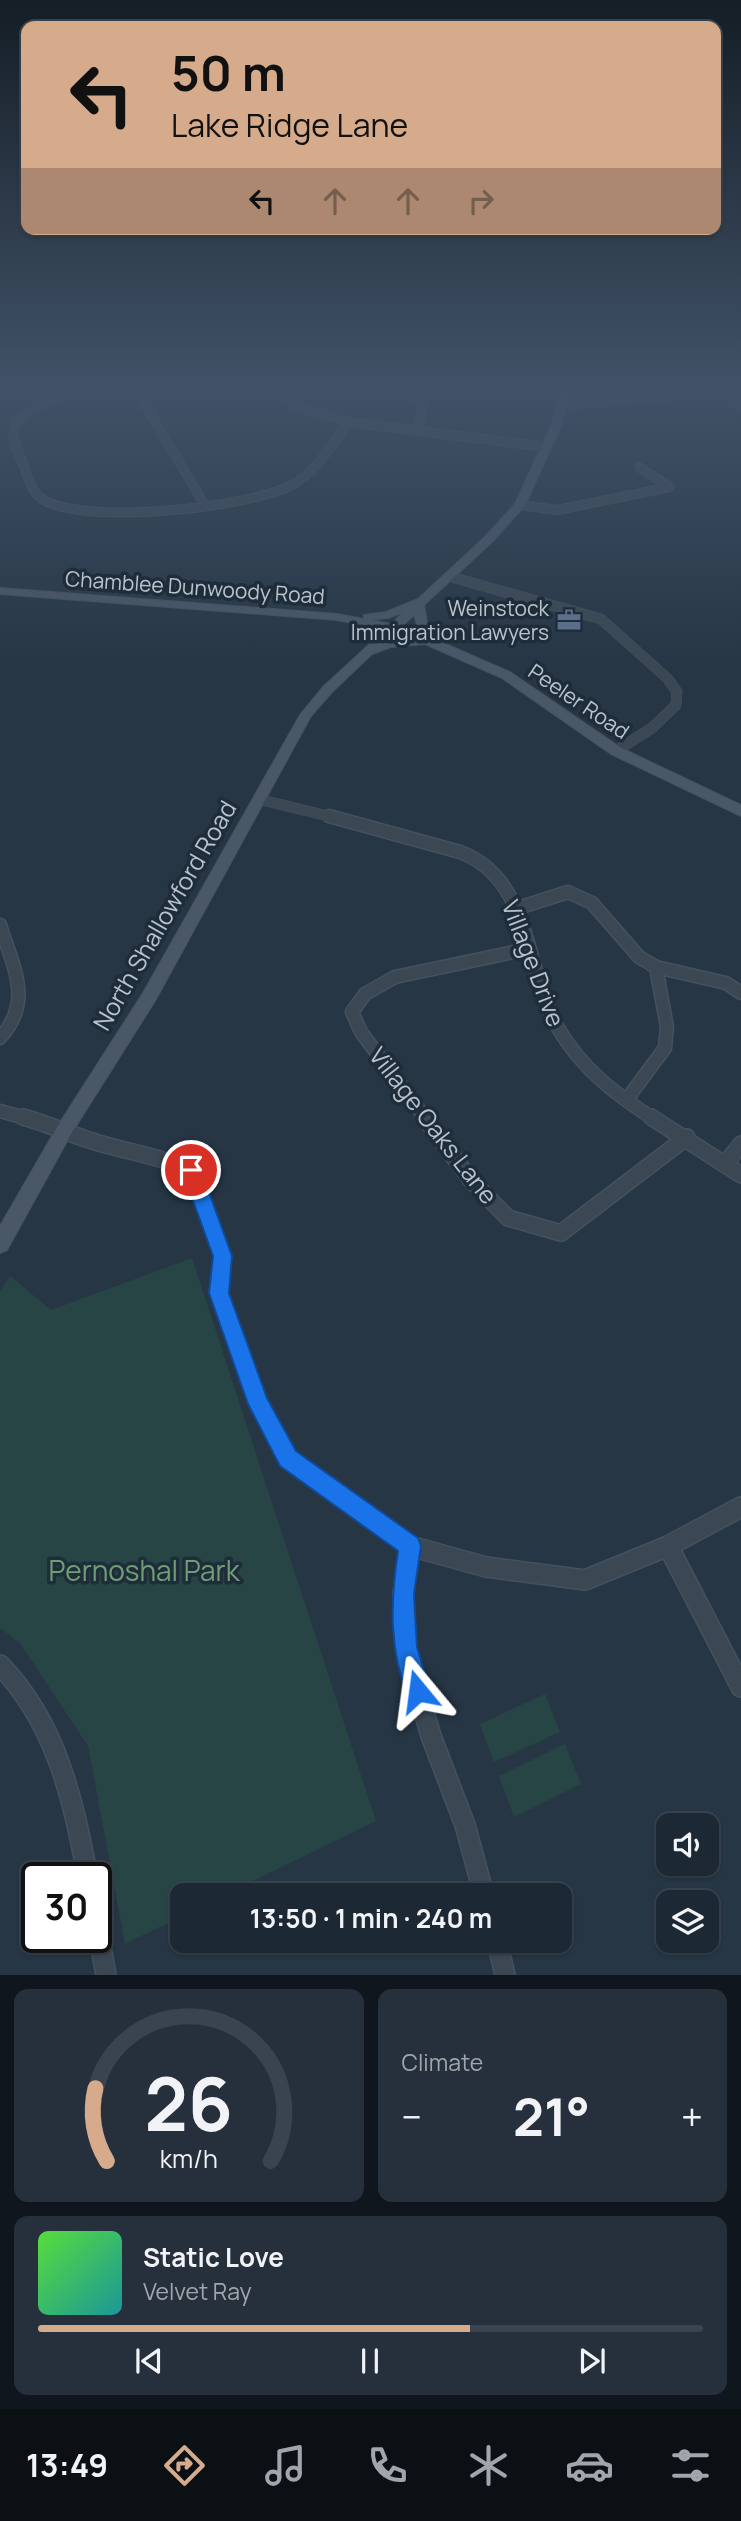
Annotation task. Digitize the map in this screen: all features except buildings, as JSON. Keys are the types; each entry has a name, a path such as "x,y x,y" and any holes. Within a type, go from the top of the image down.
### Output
{"street":[{"path":"30,481 42,499 77,507 140,512 205,505 289,486 297,481"},
{"path":"191,481 205,505"},
{"path":"393,628 520,505 531,481"},
{"path":"520,505 558,510 670,488 660,481"},
{"path":"449,576 601,619 668,679 676,689 676,706 668,715 616,751"},
{"name":"Chamblee Dunwoody Road","path":"0,591 348,619 393,628"},
{"path":"348,619 388,615 418,602"},
{"path":"348,619 362,633 366,653 389,644 429,640 422,628 418,602"},
{"name":"Peeler Road","path":"393,628 429,640 506,675 616,751 741,811"},
{"name":"North Shallowford Road","path":"0,1244 65,1129 149,996 257,799 312,707 393,628"},
{"name":"Village Drive","path":"257,799 362,824 478,860 504,888 515,909 557,1028 594,1075 741,1175"},
{"path":"515,909 568,892 592,904 639,957 656,967 726,983 741,993"},
{"path":"0,925 17,988 19,1010 16,1020 0,1038"},
{"name":"Village Oaks Lane","path":"528,949 395,977 365,994 352,1012 361,1032 470,1179 508,1218 561,1233 687,1137"},
{"path":"627,1099 665,1048 667,1027 656,967"},
{"path":"0,1111 65,1129 85,1139 164,1158 191,1170 222,1256 219,1293 259,1404 288,1458 410,1546 486,1567 584,1580 668,1546 741,1507"},
{"path":"726,1163 741,1144"},
{"path":"410,1546 403,1594 405,1647 431,1736 465,1825 481,1883"},
{"path":"668,1546 741,1687"},
{"path":"0,1665 12,1676 57,1747 79,1826 85,1862"},
{"path":"102,1953 106,1975"},
{"path":"500,1953 505,1975"}],"green space":[{"name":"Pernoshal Park","path":"192,1258 376,1821 249,1883 170,1883 170,1922 125,1944 112,1862 110,1862 88,1746 20,1643 0,1628 0,1291 10,1276 51,1310"},
{"path":"545,1694 560,1732 494,1762 480,1724"},
{"path":"565,1744 581,1784 514,1817 499,1776"}],"place":[{"name":"Weinstock Immigration Lawyers","path":"569,620"}],"route":[{"path":"191,1170 222,1256 219,1293 259,1404 288,1458 410,1546 403,1594 405,1647 418,1691"}]}
